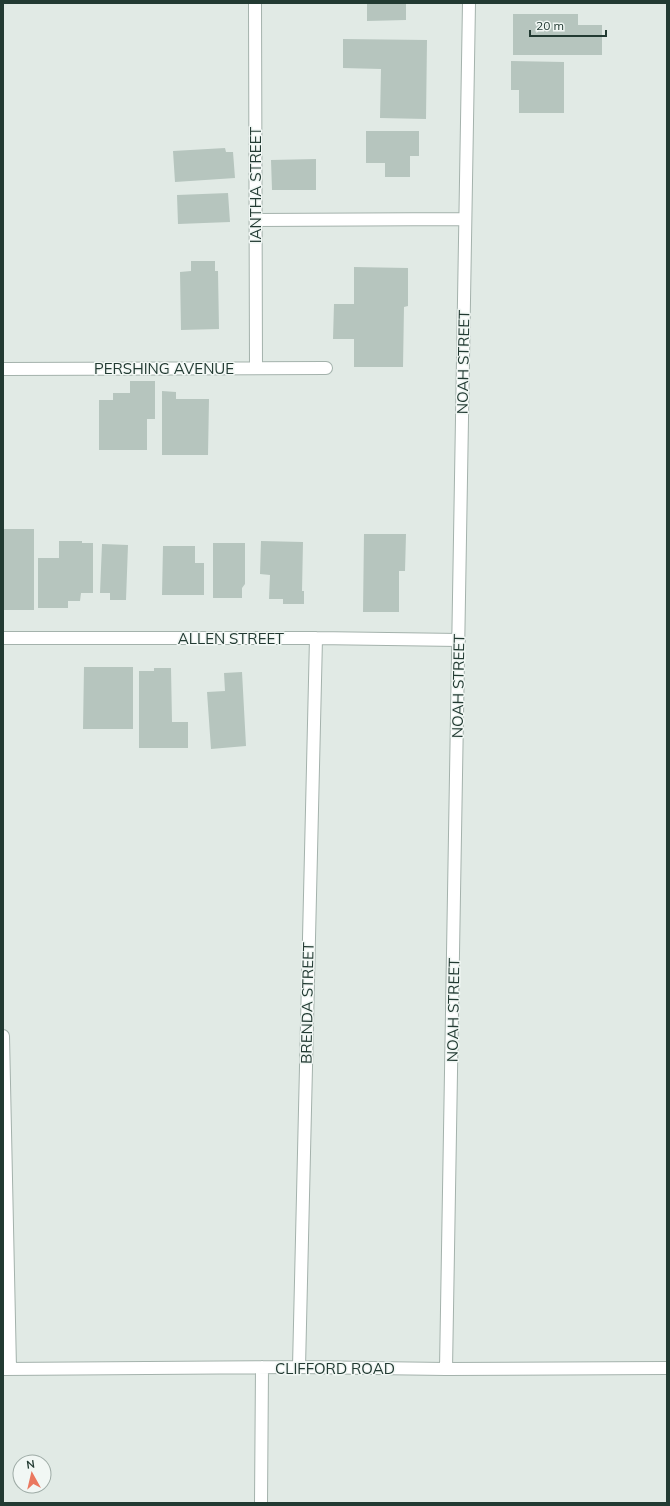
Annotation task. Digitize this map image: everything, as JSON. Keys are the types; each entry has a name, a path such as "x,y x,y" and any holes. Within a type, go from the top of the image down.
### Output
{"street":[{"name":"IANTHA STREET","path":"255,3 256,367"},
{"name":"NOAH STREET","path":"446,1369 469,3"},
{"path":"256,220 465,219"},
{"name":"PERSHING AVENUE","path":"3,369 256,367 326,368"},
{"name":"ALLEN STREET","path":"3,638 316,638 459,640"},
{"name":"BRENDA STREET","path":"299,1367 316,638"},
{"path":"3,1036 7,1369"},
{"path":"261,1503 262,1367"},
{"name":"CLIFFORD ROAD","path":"7,1369 262,1367 446,1369 667,1368"}],"building":[{"path":"367,3 406,3 406,20 367,21"},
{"path":"513,14 578,14 578,25 602,25 602,55 513,55"},
{"path":"343,39 427,40 426,119 380,118 381,69 343,68"},
{"path":"511,61 564,62 564,113 519,113 519,90 511,90"},
{"path":"366,131 419,131 419,156 410,156 410,177 385,177 385,163 366,163"},
{"path":"225,148 226,152 233,152 235,178 175,182 173,151"},
{"path":"316,159 316,190 272,190 271,160"},
{"path":"228,193 230,222 178,224 177,195"},
{"path":"191,261 215,261 215,271 218,271 219,329 181,330 180,272 191,271"},
{"path":"354,267 408,268 408,306 404,307 403,367 354,367 354,339 333,339 334,304 354,304"},
{"path":"130,381 155,381 155,419 147,419 147,450 99,450 99,400 113,400 113,393 130,393"},
{"path":"162,391 176,392 176,399 209,399 208,455 162,455"},
{"path":"3,529 34,529 34,610 3,610"},
{"path":"364,534 406,534 405,571 399,571 399,612 363,612"},
{"path":"59,541 82,541 82,543 93,543 93,593 81,593 80,601 68,601 68,608 38,608 38,558 59,558"},
{"path":"261,541 303,542 302,591 304,591 304,604 283,604 283,599 269,599 270,575 260,574"},
{"path":"213,543 245,543 245,584 242,588 242,598 213,598"},
{"path":"102,544 128,545 126,600 110,600 110,593 100,593"},
{"path":"163,546 195,546 195,563 204,563 204,595 162,595"},
{"path":"84,667 133,667 133,729 83,729"},
{"path":"154,668 171,668 172,722 188,722 188,748 139,748 139,671 154,671"},
{"path":"242,672 246,746 211,749 207,692 225,691 224,673"}]}
